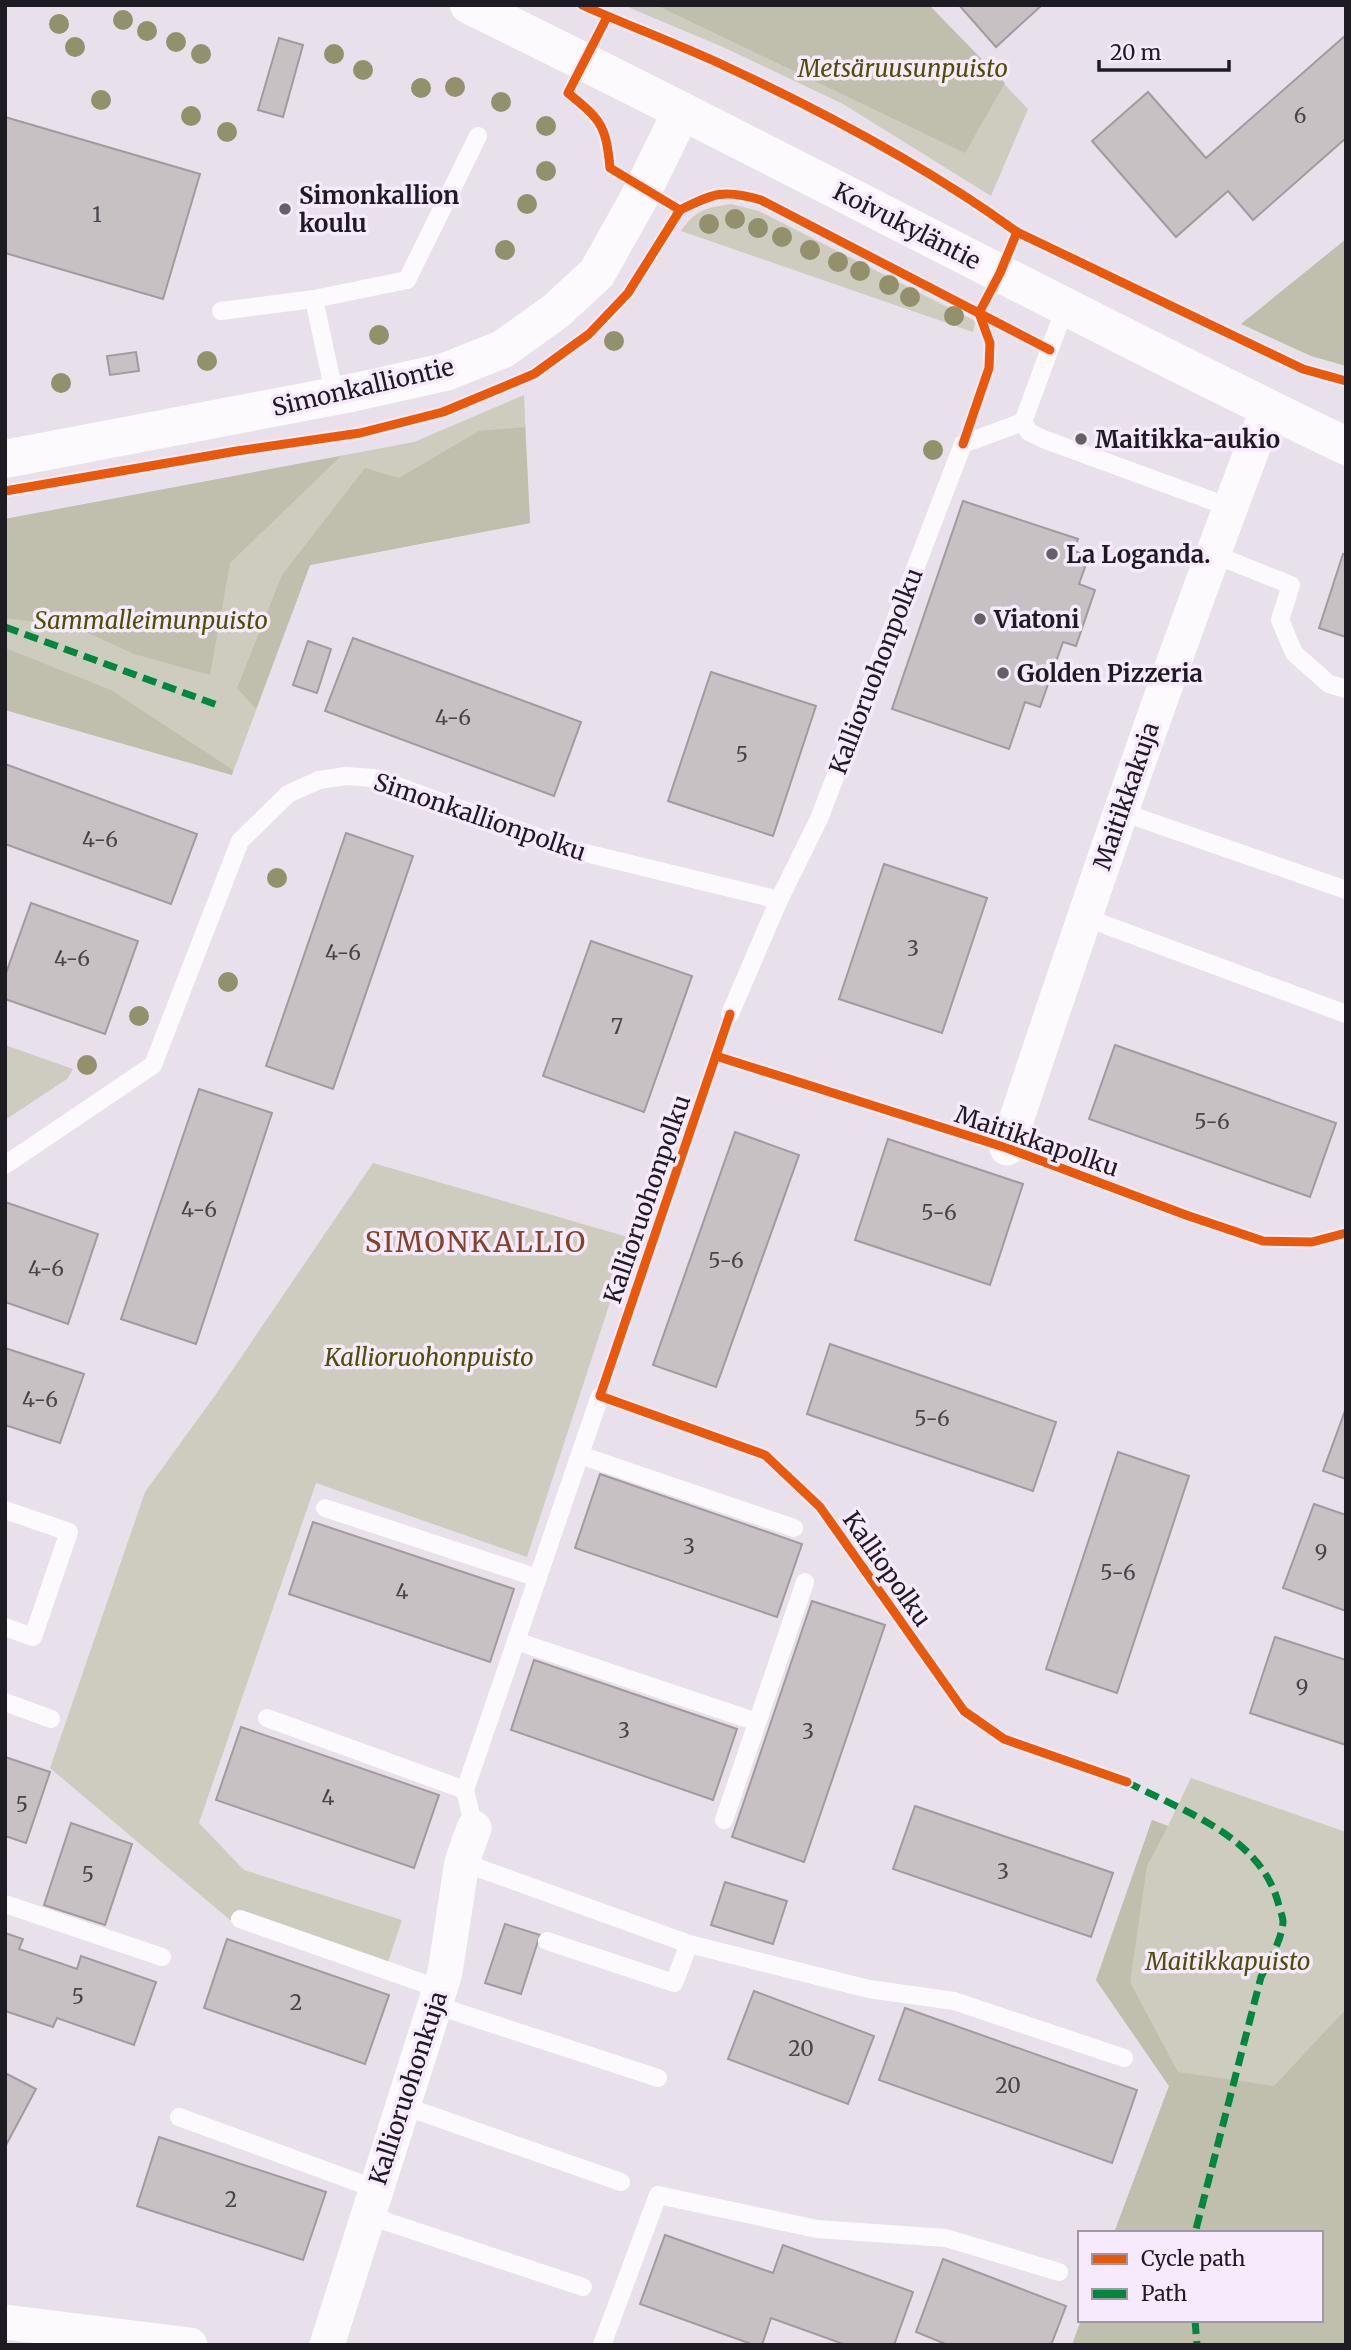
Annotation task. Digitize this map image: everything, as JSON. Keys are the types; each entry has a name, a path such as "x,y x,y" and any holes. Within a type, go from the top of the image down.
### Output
{"main road":[{"name":"Koivukyläntie","path":"469,5 1346,446"},
{"name":"Simonkalliontie","path":"5,459 335,397 445,372 503,349 556,311 597,273 639,198 682,111"}],"street":[{"name":"Maitikkakuja","path":"1007,1148 1119,811 1229,507 1268,408"},
{"name":"Kallioruohonkuja","path":"327,2345 445,1972 462,1862 474,1828"},
{"path":"5,2322 190,2345"}],"lane":[{"path":"220,311 314,299 407,280 478,136"},
{"path":"314,299 335,397"},
{"path":"1066,305 1023,422 1029,432 1229,507"},
{"name":"Kallioruohonpolku","path":"730,1014 779,900 819,818 963,444 1023,422"},
{"path":"1213,554 1291,584 1280,620 1294,653 1329,684 1346,689"},
{"name":"Simonkallionpolku","path":"5,1165 153,1065 240,841 288,794 319,780 346,776 375,778 573,850 779,900"},
{"path":"1119,811 1346,890"},
{"path":"1084,917 1346,1014"},
{"path":"474,1828 465,1790 600,1396"},
{"path":"580,1455 794,1528"},
{"path":"325,1508 538,1578"},
{"path":"5,1510 69,1532 33,1637 5,1627"},
{"path":"724,1820 805,1582"},
{"path":"516,1640 757,1722"},
{"path":"5,1702 51,1719"},
{"path":"267,1718 465,1790"},
{"path":"462,1862 689,1944 869,1989 954,2001 1124,2058"},
{"path":"5,1904 162,1957"},
{"path":"240,1919 437,1997 658,2078"},
{"path":"547,1941 674,1983 689,1944"},
{"path":"404,2106 621,2182"},
{"path":"179,2117 371,2202 583,2287"},
{"path":"602,2345 659,2195 817,2229 946,2238 1059,2272"}],"green space":[{"name":"Metsäruusunpuisto","path":"623,5 929,5 1028,109 991,196 843,104 725,48"},
{"name":"Metsäruusunpuisto","path":"656,5 929,5 1005,83 965,153"},
{"path":"731,204 759,211 973,320 973,332 681,231 691,218 702,211"},
{"path":"1346,239 1346,366 1311,356 1241,324"},
{"name":"Sammalleimunpuisto","path":"524,395 530,523 310,565 232,775 5,710 5,519 414,442"},
{"path":"525,427 530,523 310,565 256,709 237,688 282,575 365,468 399,478 479,431"},
{"path":"341,456 230,563 210,675 134,654 75,627 5,618 5,519"},
{"path":"5,648 111,690 233,770 232,775 5,710"},
{"path":"5,1045 73,1069 67,1079 5,1120"},
{"name":"Kallioruohonpuisto","path":"373,1163 631,1238 527,1557 316,1483 199,1823 244,1870 402,1920 384,1974 230,1920 50,1768 145,1492 216,1394"},
{"name":"Maitikkapuisto","path":"1191,1778 1346,1832 1346,2345 1072,2345 1080,2322 1323,2322 1323,2231 1115,2231 1169,2086 1096,1980 1152,1820 1168,1826"},
{"path":"1152,1820 1168,1826 1147,1866 1130,1982 1178,2072 1274,2086 1346,2009 1346,2345 1072,2345 1080,2322 1323,2322 1323,2231 1115,2231 1169,2086 1096,1980"}],"building":[{"path":"959,5 1042,5 996,47"},
{"path":"1346,35 1346,138 1253,220 1228,191 1176,237 1092,141 1148,92 1206,158"},
{"path":"279,38 303,45 283,117 258,110"},
{"path":"5,117 200,174 163,299 5,253"},
{"path":"136,352 139,371 110,375 107,356"},
{"path":"963,501 1078,539 1074,551 1089,556 1079,584 1095,590 1076,646 1063,642 1040,707 1025,702 1009,749 892,709"},
{"path":"1343,554 1346,555 1346,637 1319,628"},
{"path":"353,638 581,722 554,796 325,711"},
{"path":"308,641 331,649 317,693 293,685"},
{"path":"711,672 816,706 773,836 668,801"},
{"path":"5,764 197,834 171,904 5,844"},
{"path":"346,833 413,856 333,1089 266,1066"},
{"path":"884,864 987,898 942,1033 839,999"},
{"path":"31,903 138,941 105,1034 5,999 5,976"},
{"path":"591,941 692,976 644,1112 543,1076"},
{"path":"1115,1045 1336,1123 1310,1197 1089,1119"},
{"path":"199,1089 272,1113 196,1344 121,1319"},
{"path":"735,1132 799,1155 716,1387 653,1365"},
{"path":"888,1139 1023,1184 990,1285 855,1240"},
{"path":"5,1202 98,1234 68,1324 5,1302"},
{"path":"830,1344 1056,1422 1033,1491 807,1414"},
{"path":"5,1348 84,1374 60,1443 5,1425"},
{"path":"1346,1408 1346,1479 1323,1471"},
{"path":"1118,1452 1189,1476 1117,1693 1046,1669"},
{"path":"600,1474 802,1544 777,1617 575,1548"},
{"path":"1314,1504 1346,1515 1346,1611 1283,1588"},
{"path":"313,1522 514,1589 490,1662 289,1594"},
{"path":"812,1601 885,1625 804,1862 732,1837"},
{"path":"1275,1637 1346,1660 1346,1745 1250,1713"},
{"path":"534,1660 737,1729 713,1800 511,1730"},
{"path":"241,1727 439,1795 414,1868 216,1800"},
{"path":"5,1757 50,1772 26,1843 5,1836"},
{"path":"915,1806 1113,1873 1091,1937 893,1869"},
{"path":"71,1823 132,1844 105,1925 44,1905"},
{"path":"725,1882 787,1901 773,1944 711,1925"},
{"path":"505,1924 540,1935 521,1994 485,1983"},
{"path":"5,1933 23,1939 19,1949 77,1969 81,1956 156,1982 134,2045 57,2018 53,2027 5,2011"},
{"path":"227,1939 389,1995 365,2064 204,2008"},
{"path":"754,1991 874,2036 848,2104 728,2059"},
{"path":"905,2008 1137,2090 1112,2163 879,2080"},
{"path":"5,2073 36,2089 5,2147"},
{"path":"159,2137 326,2192 303,2260 137,2206"},
{"path":"665,2235 773,2273 783,2245 913,2292 894,2345 846,2345 771,2318 762,2345 754,2345 640,2304"},
{"path":"943,2259 1066,2306 1051,2345 948,2345 916,2332"}],"marked path":[{"path":"5,627 220,706"},
{"path":"1127,1782 1194,1815 1236,1842 1254,1859 1268,1879 1283,1920 1278,1943 1261,1977 1196,2231"},
{"path":"1195,2322 1197,2345"}],"cycle path":[{"path":"582,5 725,66 800,102 911,163 1017,232 1303,369 1346,381"},
{"path":"607,17 568,93 600,124 604,132 610,168 680,210 719,195 738,195 761,200 1050,350"},
{"path":"5,491 360,433 443,412 534,374 589,334 628,293 680,210"},
{"path":"963,444 989,368 990,343 979,313 1017,232"},
{"name":"Kalliopolku","path":"730,1014 600,1396 765,1455 820,1507 964,1711 1004,1739 1127,1782"},
{"name":"Maitikkapolku","path":"716,1056 1007,1148 1263,1241 1312,1242 1346,1233"}],"place":[{"name":"Simonkallion koulu","path":"285,209"},
{"name":"Maitikka-aukio","path":"1081,439"},
{"name":"La Loganda.","path":"1052,554"},
{"name":"Viatoni","path":"980,619"},
{"name":"Golden Pizzeria","path":"1003,673"}],"district":[{"name":"SIMONKALLIO","path":"476,1242"}]}
